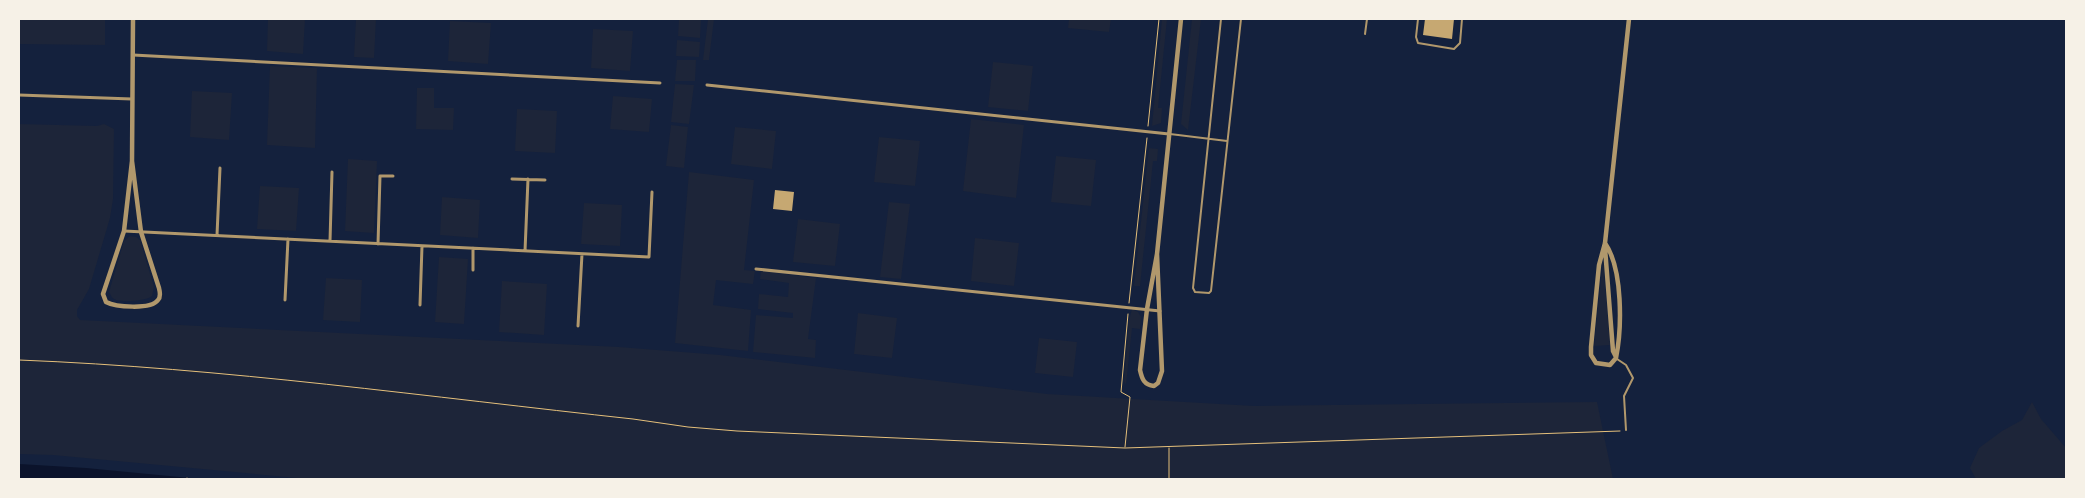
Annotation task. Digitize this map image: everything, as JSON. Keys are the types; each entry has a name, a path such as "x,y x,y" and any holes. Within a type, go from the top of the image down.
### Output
{"street":[{"path":"132,161 129,174 124,231 103,294 106,302 116,306 153,305 160,296 160,288 142,232 132,161 133,19"},
{"path":"1157,254 1162,371 1161,377 1154,386 1146,384 1142,380 1140,370 1147,310 1157,254 1181,19"},
{"path":"1605,243 1613,260 1619,317 1616,358 1610,365 1596,363 1591,355 1598,272 1605,243 1629,19"},
{"path":"133,55 660,83"},
{"path":"707,85 1169,134"},
{"path":"19,95 133,99"},
{"path":"217,235 220,168"},
{"path":"330,241 332,172"},
{"path":"378,244 380,176 393,176"},
{"path":"512,179 545,180"},
{"path":"525,251 528,180"},
{"path":"124,231 649,257 652,192"},
{"path":"285,300 288,239"},
{"path":"1605,243 1613,347 1616,358"},
{"path":"420,305 422,246"},
{"path":"472,270 473,248"},
{"path":"578,326 582,254"},
{"path":"756,269 1160,311"}],"lane":[{"path":"1221,19 1193,288 1195,292 1207,293 1211,291 1241,19"},
{"path":"1365,34 1366,19"},
{"path":"1418,19 1416,37 1418,42 1454,49 1460,43 1462,19"},
{"path":"1169,134 1227,141"},
{"path":"1616,358 1626,365 1633,378 1624,396 1626,430"}],"path":[{"path":"1125,448 1130,397 1121,392 1159,19"},
{"path":"19,360 115,364 195,371 737,431 1125,448 1626,430"},
{"path":"1169,447 1169,479"}],"shaded area":[{"path":"19,19 105,19 105,45 19,44"},
{"path":"268,19 305,19 303,54 267,51"},
{"path":"356,19 376,19 374,58 354,57"},
{"path":"679,19 701,19 700,38 678,36"},
{"path":"708,19 714,19 709,60 703,60"},
{"path":"1069,19 1111,19 1109,32 1068,28"},
{"path":"1162,19 1167,19 1158,108 1162,108 1161,123 1152,126"},
{"path":"1192,19 1201,19 1188,130 1181,124"},
{"path":"450,21 491,23 488,64 448,61"},
{"path":"593,29 633,31 630,71 591,68"},
{"path":"677,40 700,42 699,57 676,56"},
{"path":"677,60 696,60 695,81 675,81"},
{"path":"993,62 1033,66 1028,111 988,107"},
{"path":"270,66 317,68 315,148 267,145"},
{"path":"675,84 694,85 689,124 671,122"},
{"path":"417,88 434,88 434,108 454,108 453,130 416,129"},
{"path":"192,91 232,93 229,140 190,137"},
{"path":"613,96 652,99 649,132 610,129"},
{"path":"517,109 557,111 555,153 515,151"},
{"path":"971,119 1024,125 1016,198 963,191"},
{"path":"19,124 97,126 104,124 114,129 113,199 110,218 89,289 77,310 77,316 80,320 619,347 720,355 1047,394 1254,406 1597,402 1613,479 308,479 53,455 19,454"},
{"path":"671,125 688,127 684,168 666,166"},
{"path":"735,127 776,131 772,169 731,164"},
{"path":"879,137 920,141 915,186 874,182"},
{"path":"1149,148 1158,149 1157,161 1153,161 1140,286 1134,286"},
{"path":"1056,156 1096,160 1091,206 1051,202"},
{"path":"348,159 377,161 374,233 345,231"},
{"path":"689,172 754,180 744,270 755,271 753,284 716,280 713,305 751,310 748,351 675,343"},
{"path":"260,186 299,188 296,231 257,229"},
{"path":"442,197 480,200 478,238 440,235"},
{"path":"889,202 910,204 901,279 880,277"},
{"path":"584,203 622,205 620,246 581,244"},
{"path":"798,219 840,224 835,266 793,262"},
{"path":"130,236 140,240 154,287 152,296 149,298 122,301 113,298 109,292 124,241"},
{"path":"975,238 1019,243 1014,286 971,281"},
{"path":"439,257 468,259 464,324 435,322"},
{"path":"1603,260 1610,345 1594,346"},
{"path":"761,271 816,278 808,339 816,340 815,358 753,352 756,315 793,318 793,313 758,309 759,294 788,297 789,283 760,279"},
{"path":"326,278 362,280 360,322 323,320"},
{"path":"502,281 547,284 544,335 499,332"},
{"path":"1132,309 1138,312 1141,317 1140,329 1132,328 1126,385 1124,381 1129,320"},
{"path":"858,313 897,318 892,358 854,354"},
{"path":"1039,338 1077,342 1073,377 1035,373"},
{"path":"2032,402 2041,419 2066,448 2066,479 1976,479 1970,468 1979,448 2002,431 2022,420"},
{"path":"19,464 86,468 200,479 19,479"}],"building":[{"path":"1425,19 1454,19 1452,39 1423,35"},
{"path":"775,190 794,192 792,211 773,209"}]}
